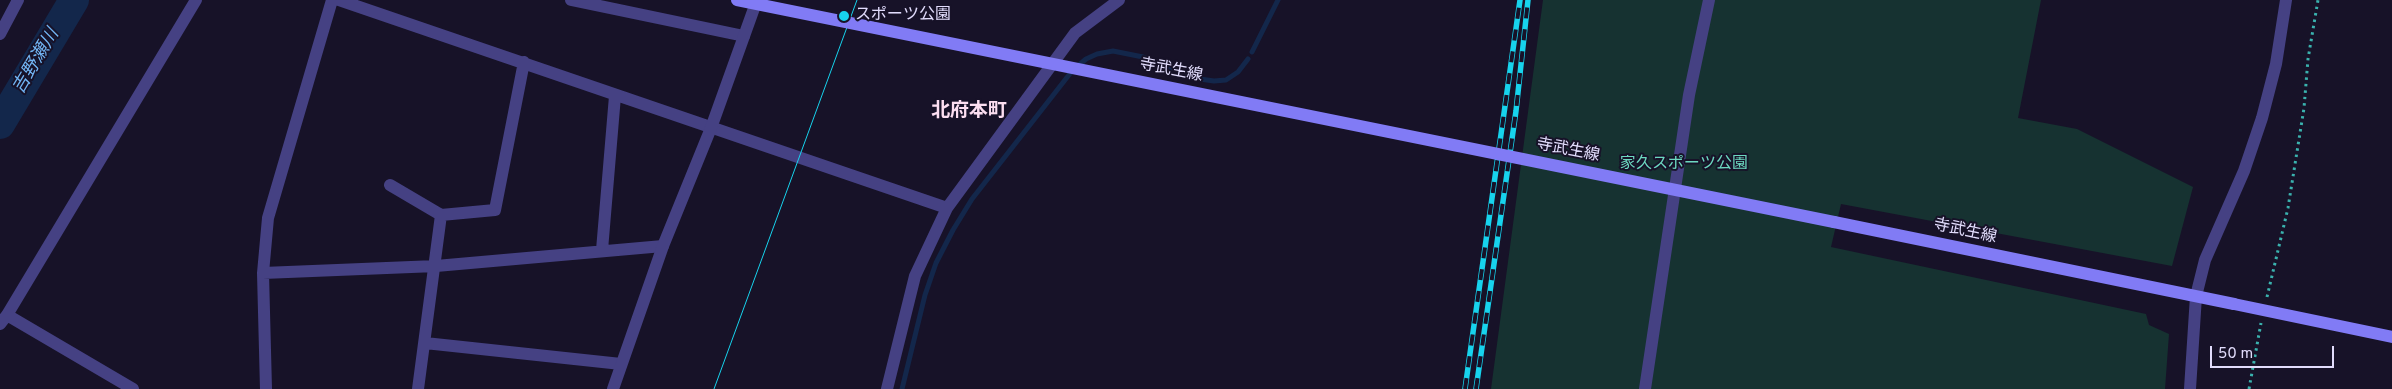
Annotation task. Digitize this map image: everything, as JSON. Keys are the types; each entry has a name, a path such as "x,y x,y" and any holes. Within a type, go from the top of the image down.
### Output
{"main road":[{"name":"寺武生線","path":"737,0 2392,337"}],"street":[{"path":"0,34 18,0"},
{"path":"133,389 4,319 196,0"},
{"path":"266,389 264,273 268,218 332,0"},
{"path":"339,0 947,208"},
{"path":"571,0 744,36"},
{"path":"613,389 663,246 711,128 757,0"},
{"path":"887,389 914,276 947,208 1075,33 1119,0"},
{"path":"1645,389 1689,95 1709,0"},
{"path":"2190,389 2196,296 2205,260 2244,170 2262,118 2276,64 2286,0"},
{"path":"390,185 441,215 494,210 524,62"},
{"path":"602,250 616,96"},
{"path":"418,389 436,266 441,215"},
{"path":"264,273 436,266 663,246"},
{"path":"425,343 621,364"}],"path":[{"path":"2266,300 2288,208 2304,108 2308,59 2318,0"},
{"path":"2249,389 2262,319"}],"green space":[{"name":"家久スポーツ公園","path":"1543,0 2041,0 2018,118 2077,129 2193,187 2172,266 1841,204 1831,247 2146,314 2149,325 2169,334 2165,389 1491,389"}],"waterway":[{"name":"吉野瀬川","path":"0,124 74,0"},
{"path":"1252,52 1278,0"},
{"path":"902,389 925,295 936,263 953,230 972,199 1072,71 1086,59 1097,54 1113,51 1143,57 1200,79 1214,81 1226,80 1238,72 1248,59"}],"tram line":[{"path":"714,389 857,0"}],"railway":[{"path":"1465,389 1520,0"},
{"path":"1476,389 1516,111 1528,0"}],"place":[{"name":"スポーツ公園","path":"844,16"}],"district":[{"name":"北府本町","path":"969,112"}]}
